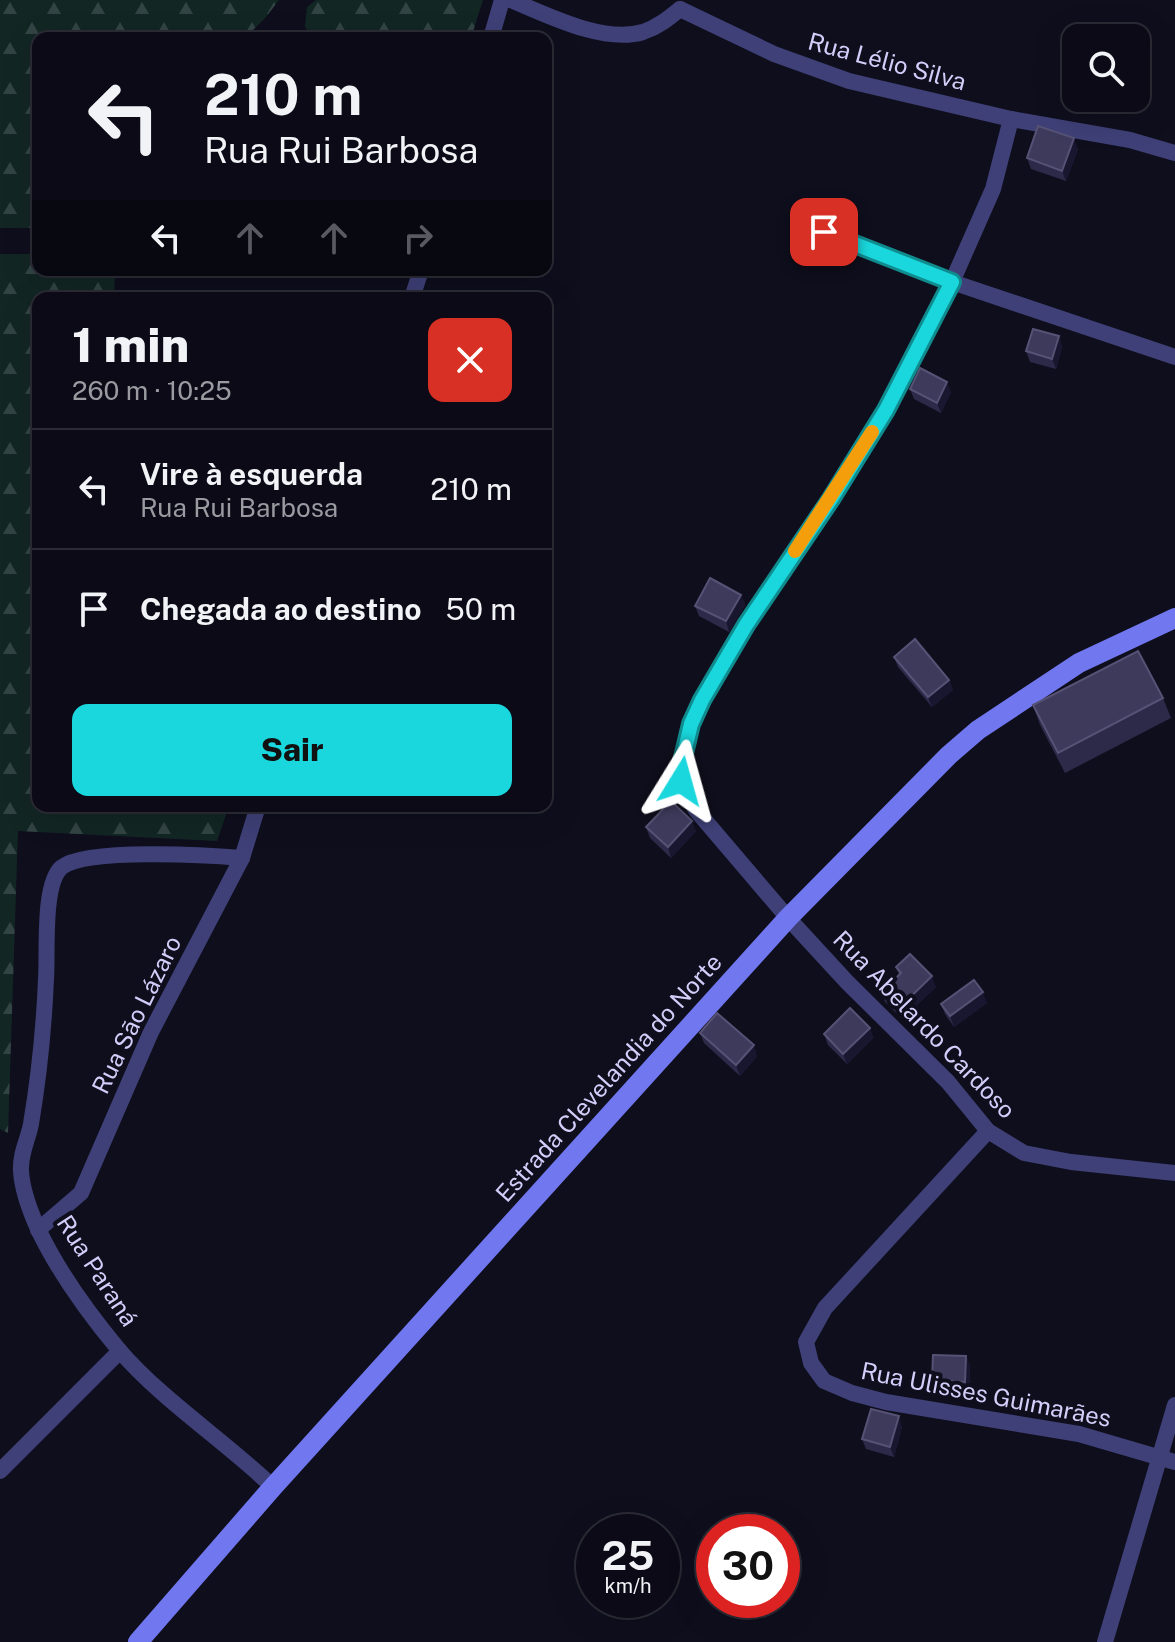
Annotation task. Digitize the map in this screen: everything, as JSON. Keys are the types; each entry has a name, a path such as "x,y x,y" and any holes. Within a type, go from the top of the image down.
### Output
{"street":[{"path":"493,32 502,0"},
{"name":"Rua Lélio Silva","path":"511,0 575,25 618,35 645,31 663,23 682,4 798,64 849,81 1011,119 1130,140 1175,153"},
{"path":"952,282 993,189 1011,119"},
{"path":"798,222 952,282 1175,357"},
{"name":"Rua Abelardo Cardoso","path":"952,282 886,410 831,499 746,625 702,700 691,724 681,766 685,793 788,918 847,982 948,1082 988,1131 1024,1153 1071,1162 1175,1173"},
{"name":"Estrada Clevelandia do Norte","path":"138,1642 273,1487 788,918 949,755 978,730 1079,663 1175,618"},
{"name":"Rua São Lázaro","path":"38,1230 81,1193 151,1032 242,858 256,812"},
{"name":"Rua Paraná","path":"242,858 131,855 72,861 59,869 46,924 47,976 31,1127 22,1153 21,1173 38,1230 120,1351 273,1487"},
{"name":"Rua Ulisses Guimarães","path":"988,1131 825,1308 806,1342 811,1363 824,1381 852,1393 886,1402 1079,1434 1167,1460"},
{"path":"0,1471 120,1351"},
{"path":"1105,1642 1167,1460 1175,1405"}],"green space":[{"path":"0,0 279,0 251,32 32,32 32,228 0,228"},
{"path":"316,0 483,0 473,32 308,32 305,26 307,7"},
{"path":"0,254 32,254 32,276 115,276 114,292 32,292 32,812 227,812 217,841 18,831 8,1133 0,1129"}],"building":[{"path":"1038,126 1074,138 1062,171 1027,158"},
{"path":"1033,329 1059,336 1052,359 1026,351"},
{"path":"920,368 947,382 937,403 910,389"},
{"path":"710,578 741,595 726,621 695,606"},
{"path":"915,639 949,680 928,697 894,657"},
{"path":"1138,651 1163,698 1058,753 1033,705"},
{"path":"671,801 692,821 668,847 646,827"},
{"path":"910,954 932,976 898,1009 882,992 901,973 896,967"},
{"path":"974,980 983,992 950,1016 941,1004"},
{"path":"850,1008 870,1028 843,1054 824,1034"},
{"path":"717,1013 754,1045 736,1065 700,1033"},
{"path":"933,1355 966,1356 965,1382 932,1380"},
{"path":"871,1409 899,1416 890,1447 862,1439"}],"slow traffic":[{"path":"795,551 872,432"}],"route":[{"path":"681,781 681,766 691,724 702,700 746,625 831,499 886,410 952,282 824,232"}]}
